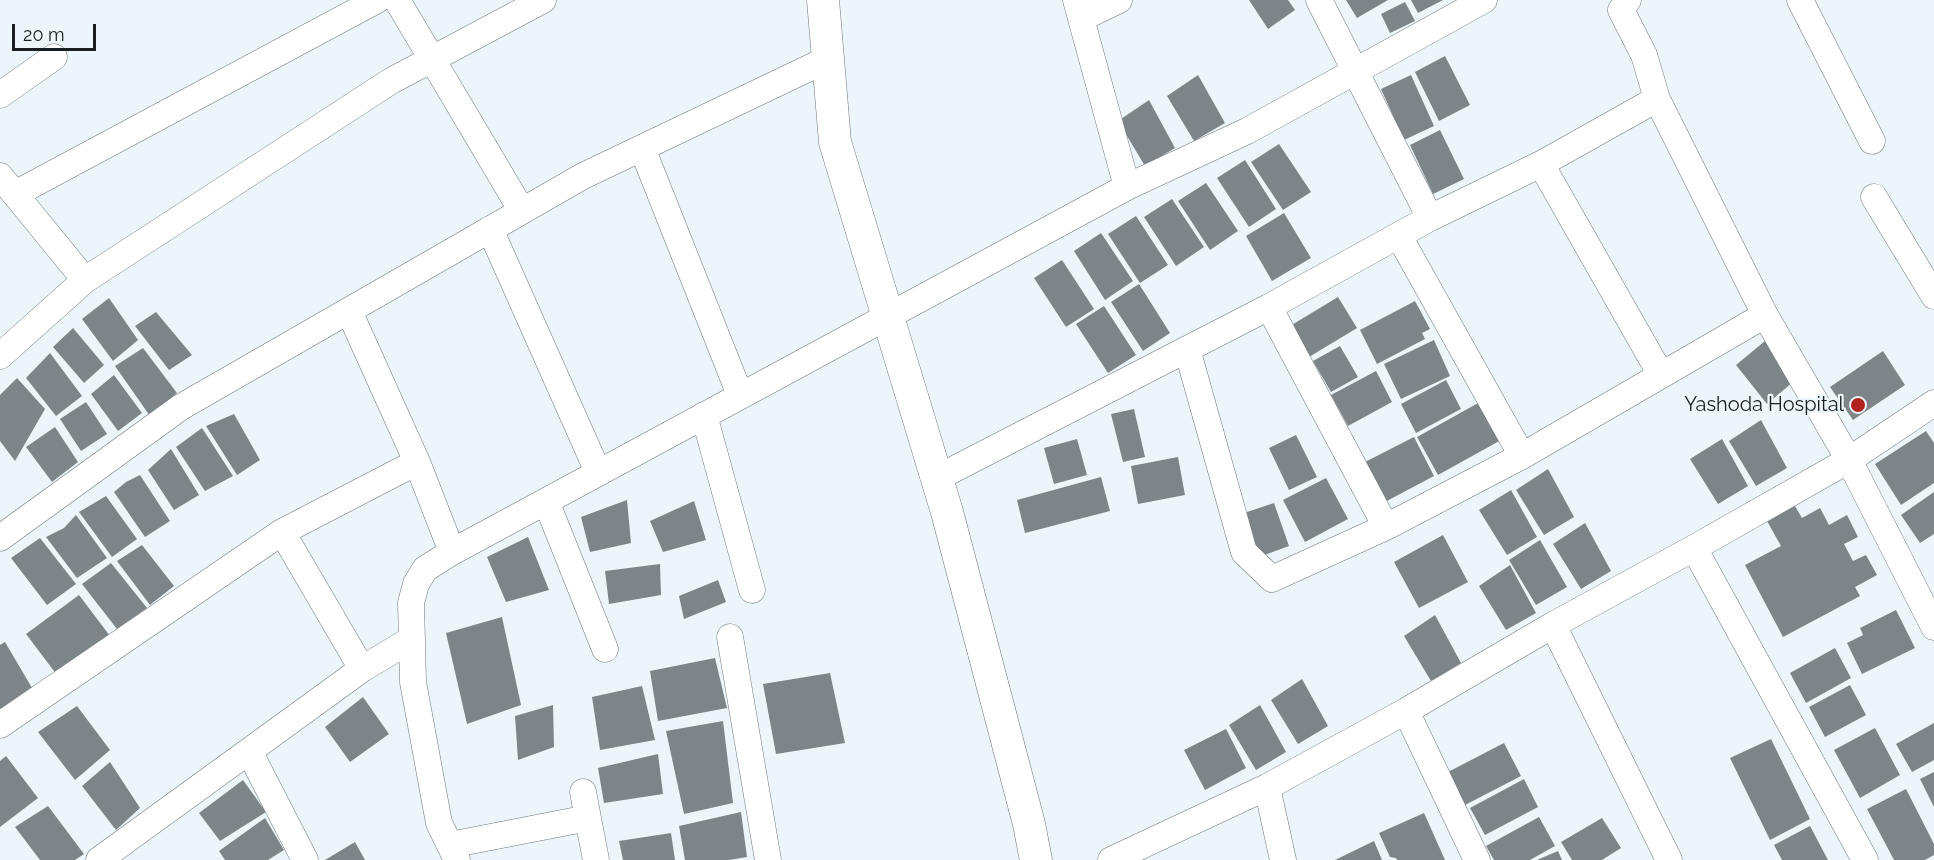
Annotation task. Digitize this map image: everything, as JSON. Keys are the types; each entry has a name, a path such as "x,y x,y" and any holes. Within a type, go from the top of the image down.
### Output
{"street":[{"path":"85,280 7,185 377,0"},
{"path":"397,0 522,211"},
{"path":"0,356 85,280 391,81 543,0"},
{"path":"823,0 835,142 937,478 1029,824 1036,860"},
{"path":"1119,0 1079,9 1127,187"},
{"path":"1319,0 1430,218"},
{"path":"588,818 454,852 439,823 415,694 411,603 416,584 425,569 452,552 887,315 1127,187 1247,131 1484,0"},
{"path":"1628,0 1621,10 1644,55 1657,99 1765,315 1849,460 1934,627"},
{"path":"1800,0 1872,141"},
{"path":"0,95 54,57"},
{"path":"0,538 181,407 583,176 828,59"},
{"path":"937,478 1269,307 1430,218 1540,164 1657,99"},
{"path":"642,148 740,395"},
{"path":"1540,164 1661,375"},
{"path":"1874,197 1934,296"},
{"path":"490,229 598,472"},
{"path":"1398,236 1522,456"},
{"path":"1269,307 1386,527"},
{"path":"349,311 417,462 452,552"},
{"path":"1187,350 1244,552 1272,579 1386,527 1522,456 1765,315"},
{"path":"1111,860 1267,787 1406,711 1553,625 1849,460 1934,403"},
{"path":"704,415 752,590"},
{"path":"0,725 282,532 417,462"},
{"path":"546,501 605,648"},
{"path":"282,532 362,669"},
{"path":"1694,548 1865,860"},
{"path":"1553,625 1669,860"},
{"path":"730,637 768,860"},
{"path":"99,860 124,852 249,751 362,669 412,639"},
{"path":"1406,711 1477,860"},
{"path":"249,751 305,860"},
{"path":"1267,787 1283,860"},
{"path":"583,792 596,860"}],"building":[{"path":"1249,0 1288,0 1295,10 1268,29"},
{"path":"1346,0 1388,0 1357,18"},
{"path":"1411,0 1443,0 1418,13"},
{"path":"1405,2 1415,21 1390,33 1381,14"},
{"path":"1445,56 1470,105 1439,121 1415,72"},
{"path":"1198,75 1225,123 1194,141 1167,96"},
{"path":"1411,75 1434,126 1404,140 1381,89"},
{"path":"1149,100 1175,148 1145,166 1118,121"},
{"path":"1440,130 1464,179 1433,194 1410,145"},
{"path":"1279,144 1311,192 1283,210 1251,162"},
{"path":"1245,160 1276,209 1249,227 1217,178"},
{"path":"1206,183 1238,231 1210,250 1178,201"},
{"path":"1172,199 1204,247 1176,266 1144,217"},
{"path":"1284,213 1311,258 1272,281 1246,236"},
{"path":"1136,216 1168,265 1140,283 1108,234"},
{"path":"1101,233 1133,281 1105,300 1074,251"},
{"path":"1062,260 1094,309 1066,327 1034,278"},
{"path":"1139,284 1170,333 1143,351 1111,302"},
{"path":"1338,297 1357,328 1309,357 1290,326"},
{"path":"109,298 138,340 113,361 82,319"},
{"path":"1415,301 1430,329 1422,333 1425,339 1377,364 1360,330"},
{"path":"1104,306 1136,355 1108,373 1076,324"},
{"path":"156,312 192,355 169,370 135,326"},
{"path":"73,328 104,365 84,383 53,347"},
{"path":"1434,340 1450,376 1401,399 1384,364"},
{"path":"1765,341 1793,382 1767,404 1736,365"},
{"path":"1340,346 1358,377 1331,392 1313,361"},
{"path":"143,348 177,393 150,416 115,366"},
{"path":"1883,351 1905,385 1853,420 1830,387"},
{"path":"50,353 82,396 56,416 26,378"},
{"path":"1376,371 1392,402 1348,426 1331,395"},
{"path":"114,375 142,413 118,431 91,394"},
{"path":"17,378 45,409 15,461 0,441 0,395"},
{"path":"1446,380 1461,409 1416,433 1401,404"},
{"path":"86,402 107,434 81,451 60,419"},
{"path":"1480,402 1501,440 1438,475 1417,437"},
{"path":"1134,409 1145,457 1123,462 1111,414"},
{"path":"234,414 260,460 237,475 206,426"},
{"path":"1761,420 1787,468 1756,486 1729,441"},
{"path":"55,427 78,462 52,482 26,447"},
{"path":"202,428 233,476 205,491 176,447"},
{"path":"1926,431 1934,443 1934,483 1901,505 1875,464"},
{"path":"1296,435 1317,477 1289,490 1269,448"},
{"path":"1414,437 1434,476 1383,503 1363,463"},
{"path":"1077,439 1087,475 1054,484 1044,448"},
{"path":"1722,439 1748,486 1718,504 1690,459"},
{"path":"171,449 199,495 174,510 148,470"},
{"path":"1178,457 1185,495 1138,504 1131,466"},
{"path":"1548,469 1574,517 1544,535 1516,490"},
{"path":"140,475 170,521 145,537 114,492 126,482"},
{"path":"1101,477 1110,511 1025,533 1017,500"},
{"path":"1326,478 1348,519 1305,542 1283,500"},
{"path":"1511,490 1537,537 1507,555 1479,510"},
{"path":"1934,492 1934,534 1920,543 1901,515"},
{"path":"106,496 137,539 112,557 79,512"},
{"path":"627,500 631,543 590,552 581,517"},
{"path":"694,501 706,540 663,552 650,521"},
{"path":"1274,503 1289,546 1259,557 1244,513"},
{"path":"1795,506 1802,518 1820,508 1829,525 1847,515 1858,537 1844,544 1853,561 1866,555 1877,575 1855,587 1860,596 1783,637 1745,565 1781,546 1767,521"},
{"path":"76,515 107,558 77,578 46,537 64,528"},
{"path":"1585,523 1611,571 1581,589 1553,544"},
{"path":"1443,535 1468,582 1419,608 1394,562"},
{"path":"528,537 549,590 506,602 487,557"},
{"path":"40,538 76,584 47,605 11,558"},
{"path":"1540,540 1567,587 1536,605 1509,560"},
{"path":"142,545 174,586 150,605 117,561"},
{"path":"111,563 147,608 117,629 82,584"},
{"path":"660,564 661,595 609,604 605,571"},
{"path":"1510,565 1536,613 1506,630 1479,586"},
{"path":"718,580 726,602 684,619 679,596"},
{"path":"79,595 110,636 57,675 26,634"},
{"path":"1896,610 1915,648 1862,674 1847,643 1863,635 1860,628"},
{"path":"1435,615 1461,663 1431,681 1404,636"},
{"path":"502,617 521,705 467,724 446,633"},
{"path":"5,642 35,693 0,717 0,645"},
{"path":"1835,648 1851,678 1806,703 1790,673"},
{"path":"715,658 727,708 658,721 650,671"},
{"path":"830,673 845,743 776,754 763,684"},
{"path":"1302,679 1328,726 1298,744 1271,700"},
{"path":"1850,685 1866,715 1825,737 1809,707"},
{"path":"642,686 655,740 600,750 592,697"},
{"path":"363,697 389,734 350,762 325,727"},
{"path":"553,705 554,747 518,760 515,716"},
{"path":"1260,705 1286,752 1256,770 1229,725"},
{"path":"77,706 110,750 75,780 38,732"},
{"path":"723,721 733,803 684,814 666,731"},
{"path":"1934,723 1934,760 1912,772 1896,744"},
{"path":"1875,728 1900,775 1860,798 1834,750"},
{"path":"1226,729 1246,768 1205,790 1184,750"},
{"path":"1771,739 1810,819 1770,840 1730,758"},
{"path":"1504,743 1521,776 1465,805 1448,772"},
{"path":"658,754 663,794 604,803 598,768"},
{"path":"6,756 38,798 0,827 0,761"},
{"path":"110,762 140,808 116,830 82,786"},
{"path":"1934,772 1934,807 1920,779"},
{"path":"1524,779 1538,807 1485,835 1470,808"},
{"path":"243,780 266,812 220,841 199,813"},
{"path":"1906,789 1934,844 1934,855 1925,860 1894,860 1867,809"},
{"path":"48,806 84,854 75,860 40,860 15,827"},
{"path":"741,812 747,857 729,860 685,860 679,826"},
{"path":"1424,813 1445,860 1397,860 1390,857 1379,833"},
{"path":"1539,817 1555,846 1530,860 1494,860 1486,846"},
{"path":"265,818 284,850 268,860 225,860 219,851"},
{"path":"1602,818 1621,848 1602,860 1572,860 1561,842"},
{"path":"1810,826 1828,860 1782,860 1774,845"},
{"path":"671,833 675,860 623,860 619,841"},
{"path":"1374,841 1382,860 1335,860"},
{"path":"355,842 365,860 325,860"},
{"path":"1558,851 1562,860 1537,860"}],"place":[{"name":"Yashoda Hospital","path":"1858,405"}]}
